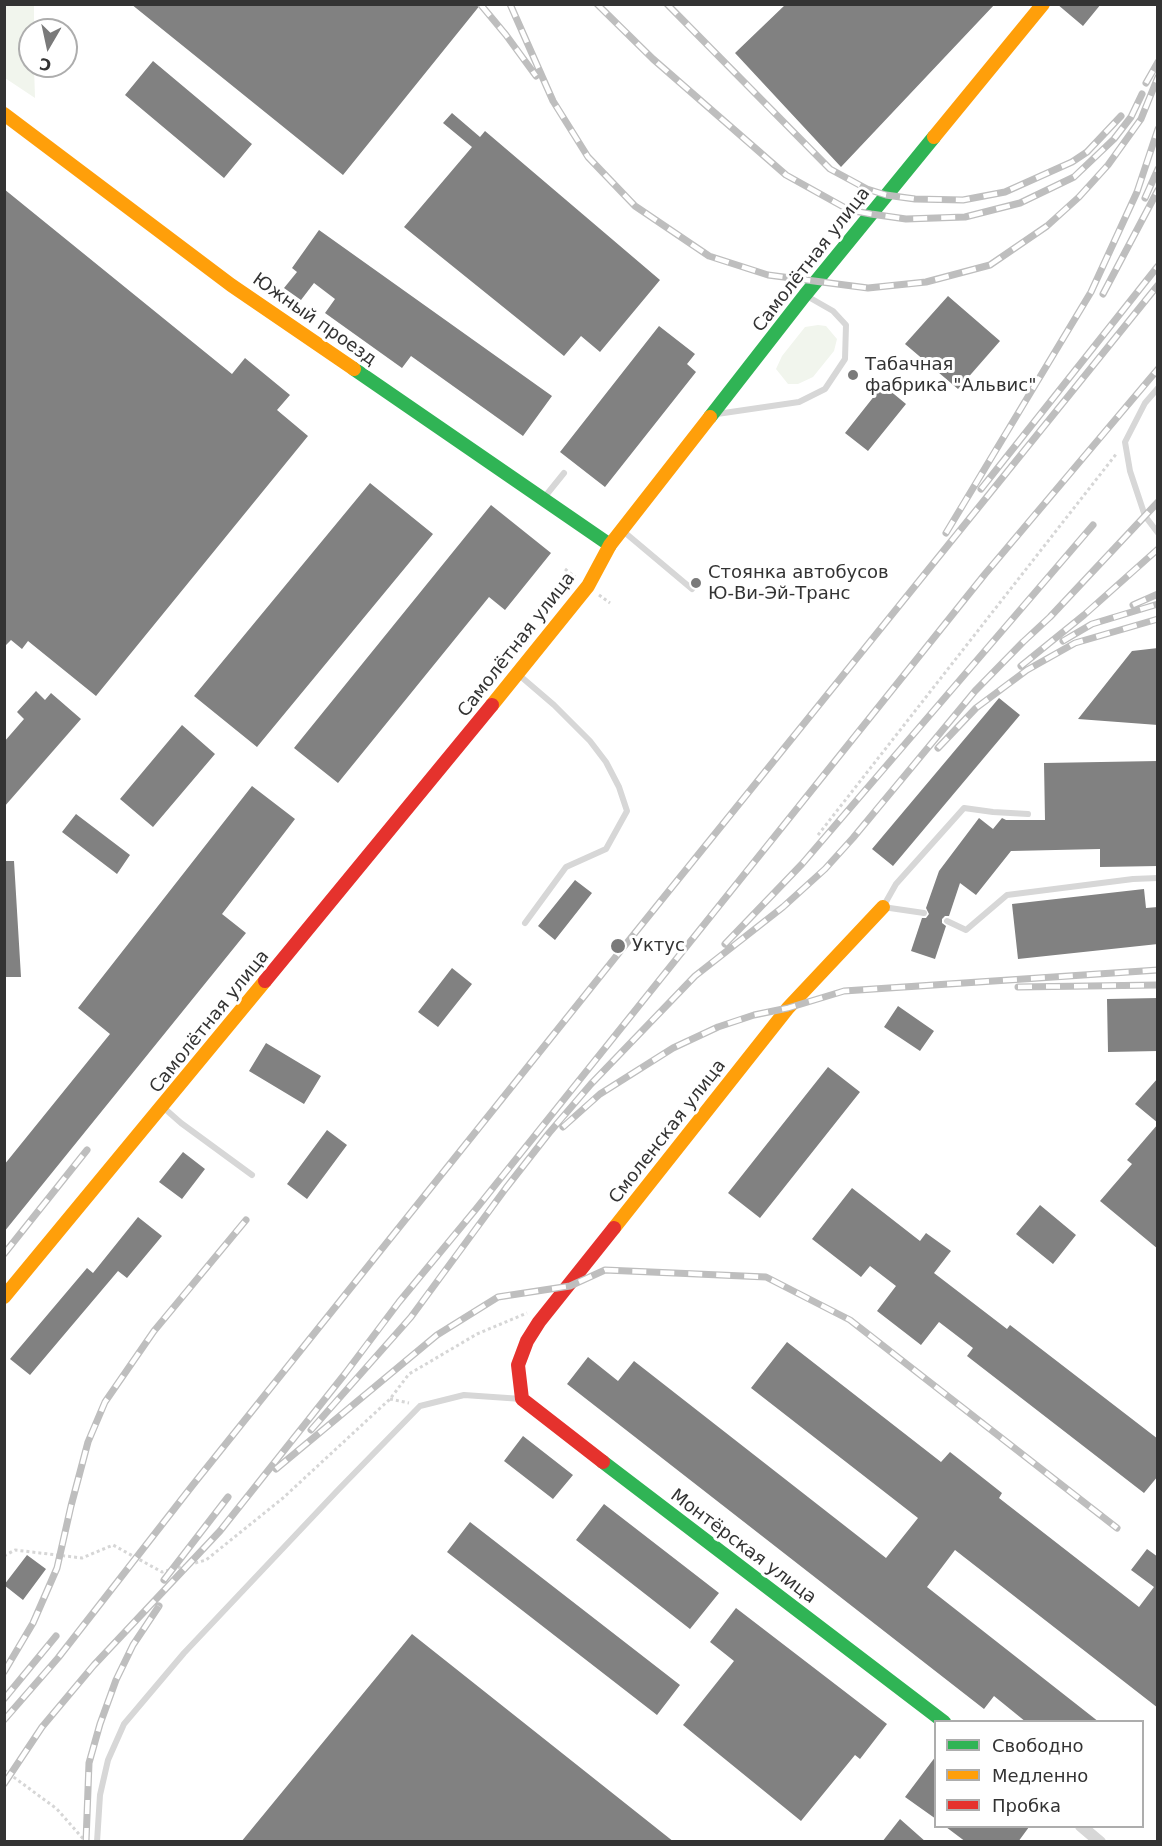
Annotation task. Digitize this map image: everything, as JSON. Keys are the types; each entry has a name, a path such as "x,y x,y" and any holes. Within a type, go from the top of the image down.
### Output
{"street":[{"name":"Самолётная улица","path":"4,1298 518,674 588,586 610,545 805,295 1042,4"},
{"name":"Южный проезд","path":"4,114 231,285 610,545"},
{"name":"Смоленская улица","path":"522,1399 518,1365 527,1341 556,1301 788,1008 884,907"},
{"name":"Монтёрская улица","path":"522,1399 941,1720"},
{"path":"1082,1828 1100,1842"}],"lane":[{"path":"714,414 799,402 825,389 845,359 846,325 833,310 805,295"},
{"path":"1158,388 1145,403 1125,442 1130,471 1145,516 1158,533"},
{"path":"543,499 564,473"},
{"path":"622,531 692,589"},
{"path":"518,674 554,705 590,741 606,762 620,787 627,811 606,849 566,867 525,923"},
{"path":"924,913 884,907 896,884 964,808 1028,814"},
{"path":"947,921 966,930 1007,895 1133,879 1158,878"},
{"path":"163,1107 181,1124 252,1174"},
{"path":"97,1842 100,1796 106,1769 124,1724 184,1653 420,1406 464,1395 522,1399"}],"path":[{"path":"818,835 1125,442"},
{"path":"4,1556 15,1550 82,1558 113,1545 162,1572 206,1560 283,1498 390,1399 409,1374 477,1334 556,1301"},
{"path":"390,1399 420,1406"},
{"path":"4,1770 57,1809 86,1842"}],"shaded area":[{"path":"4,5 34,5 34,18 18,18 18,78 34,78 35,98 5,78"},
{"path":"826,326 837,339 834,351 813,377 798,384 788,384 776,369 782,356 805,327"}],"building":[{"path":"131,4 481,4 343,175"},
{"path":"786,4 995,4 841,167 735,53"},
{"path":"1057,4 1101,4 1083,26"},
{"path":"153,61 252,144 224,178 125,95"},
{"path":"452,113 480,137 485,131 660,280 600,352 581,336 564,356 404,227 472,147 443,123"},
{"path":"4,189 232,374 245,358 290,395 277,410 308,436 96,696 28,641 22,649 11,640 4,647"},
{"path":"319,230 552,396 523,436 411,356 402,368 325,313 335,299 314,283 301,300 284,288 297,272 292,268"},
{"path":"948,296 1000,341 958,389 905,344"},
{"path":"659,326 695,354 687,364 696,372 605,487 560,452"},
{"path":"883,385 906,404 868,451 845,433"},
{"path":"370,483 433,534 257,747 194,696"},
{"path":"491,505 551,553 505,610 489,597 338,783 294,748"},
{"path":"1158,648 1158,725 1078,719 1132,651"},
{"path":"36,691 45,700 51,693 81,719 4,807 4,742 24,719 17,712"},
{"path":"999,698 1020,715 893,866 872,849"},
{"path":"182,725 215,754 153,827 120,799"},
{"path":"1158,761 1158,866 1100,867 1100,849 1011,851 976,895 960,883 949,916 942,919 942,923 946,926 935,959 911,951 922,918 926,918 929,914 926,908 939,871 979,818 993,829 1002,818 1006,820 1045,820 1044,763"},
{"path":"252,786 295,819 222,914 246,933 4,1232 4,1165 110,1034 78,1008"},
{"path":"76,814 130,855 117,874 62,832"},
{"path":"4,861 14,861 21,977 4,977"},
{"path":"575,880 592,893 555,940 538,926"},
{"path":"1144,889 1146,908 1158,907 1158,944 1018,959 1012,904"},
{"path":"452,968 472,984 438,1027 418,1012"},
{"path":"1158,998 1158,1051 1108,1052 1107,999"},
{"path":"898,1006 934,1031 920,1051 884,1027"},
{"path":"266,1043 321,1076 304,1104 249,1071"},
{"path":"828,1067 860,1092 760,1218 728,1193"},
{"path":"1158,1078 1158,1123 1135,1104"},
{"path":"1158,1124 1158,1249 1100,1201 1132,1164 1127,1160"},
{"path":"327,1130 347,1145 307,1199 287,1184"},
{"path":"183,1152 205,1169 182,1199 159,1182"},
{"path":"852,1188 920,1241 926,1233 951,1251 934,1273 1007,1329 1010,1325 1158,1439 1158,1476 1144,1493 967,1356 973,1348 939,1322 921,1345 877,1311 896,1286 870,1266 861,1277 812,1239"},
{"path":"1040,1205 1076,1235 1053,1264 1016,1234"},
{"path":"138,1217 162,1236 127,1278 118,1271 30,1375 10,1359 87,1268 93,1273"},
{"path":"787,1342 941,1462 950,1452 1002,1493 999,1498 1139,1607 1154,1587 1131,1570 1147,1549 1158,1557 1158,1708 955,1550 927,1587 1096,1720 1024,1720 994,1696 984,1709 567,1384 588,1357 618,1381 634,1361 886,1558 918,1518 751,1388"},
{"path":"523,1436 573,1475 553,1499 504,1461"},
{"path":"604,1504 719,1593 690,1629 576,1540"},
{"path":"470,1522 680,1685 657,1715 447,1552"},
{"path":"27,1555 46,1569 23,1600 4,1585"},
{"path":"736,1608 887,1724 860,1759 855,1755 801,1821 683,1725 734,1661 710,1642"},
{"path":"412,1634 674,1842 241,1842"},
{"path":"934,1759 934,1818 905,1797"},
{"path":"900,1819 926,1842 882,1842"},
{"path":"947,1828 1028,1828 1018,1842 966,1842"}],"railway":[{"path":"510,4 553,101 588,157 635,206 709,256 768,275 868,288 926,282 990,265 1047,226 1079,197 1108,165 1141,119 1158,77"},
{"path":"597,4 653,59 786,175 849,210 871,214 906,219 965,217 1020,203 1074,177 1114,139 1131,117 1142,94"},
{"path":"667,4 830,169 867,189 886,195 915,199 963,200 1005,192 1072,162 1087,152 1121,116"},
{"path":"481,5 536,76"},
{"path":"1146,83 1158,62"},
{"path":"946,533 1091,292 1137,192 1158,129"},
{"path":"1145,198 1158,169"},
{"path":"1103,294 1158,190"},
{"path":"981,489 1158,266"},
{"path":"4,1720 58,1658 192,1486 622,949 1158,285"},
{"path":"4,1784 42,1727 94,1665 220,1531 399,1302 985,574 1158,369"},
{"path":"311,1430 411,1317 506,1188 591,1084 695,976 783,907 825,869 975,691 1050,617 1158,502"},
{"path":"725,944 802,864 1093,525"},
{"path":"1021,666 1084,615 1158,549"},
{"path":"1133,605 1158,594"},
{"path":"1063,641 1092,624 1158,604"},
{"path":"938,748 976,708 1027,670 1075,643 1158,619"},
{"path":"563,1127 600,1094 673,1048 718,1027 844,991 1158,970"},
{"path":"1018,987 1158,985"},
{"path":"4,1254 87,1150"},
{"path":"4,1672 33,1623 57,1568 88,1442 105,1402 154,1331 246,1220"},
{"path":"276,1469 437,1335 498,1297 570,1286 605,1270 766,1277 850,1320 1117,1528"},
{"path":"164,1580 228,1497"},
{"path":"86,1842 89,1763 100,1724 116,1680 133,1645 159,1606"},
{"path":"4,1699 56,1636"}],"traffic: fast":[{"path":"710,417 805,295 934,137"},
{"path":"354,369 610,545"},
{"path":"603,1462 941,1720"}],"traffic: slow":[{"path":"934,137 1043,4"},
{"path":"4,114 231,285 354,369"},
{"path":"492,705 588,586 610,545 710,417"},
{"path":"614,1228 788,1008 883,907"},
{"path":"4,1297 265,981"}],"traffic: jam":[{"path":"265,981 492,705"},
{"path":"603,1462 522,1399 518,1365 527,1341 539,1322 614,1228"}],"place":[{"name":"Табачная фабрика \"Альвис\"","path":"853,375"},
{"name":"Стоянка автобусов Ю-Ви-Эй-Транс","path":"696,583"},
{"name":"Уктус","path":"618,946"}]}
